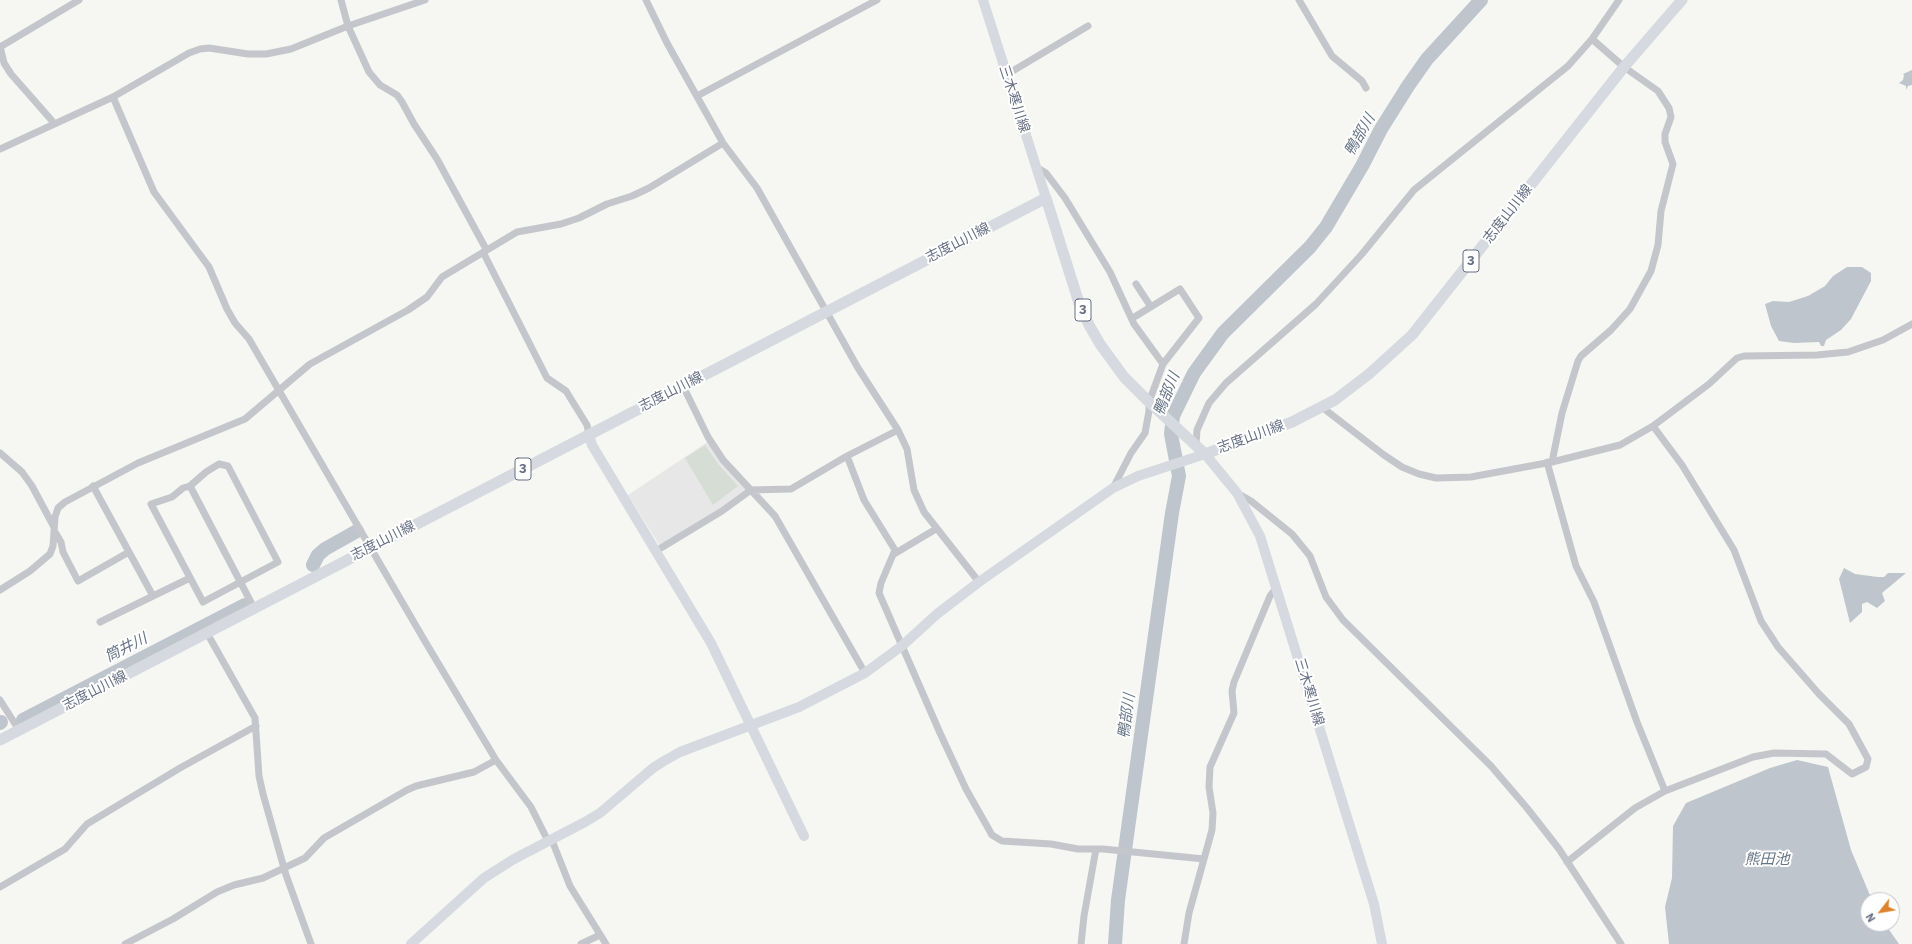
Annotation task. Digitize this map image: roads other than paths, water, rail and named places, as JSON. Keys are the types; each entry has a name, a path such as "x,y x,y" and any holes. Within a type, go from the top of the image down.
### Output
{"main road":[{"name":"志度山川線","path":"0,740 1046,198 1064,259 1089,326 1114,364 1151,404 1195,443 1205,454 1292,422 1323,408 1369,374 1412,336 1624,67 1682,0"}],"street":[{"path":"54,123 11,74 4,63 0,46 79,0"},
{"path":"341,0 348,26 369,72 380,85 397,95 448,178 547,378 566,391 587,425 592,445 711,644 804,836"},
{"path":"0,148 113,97 189,53 200,49 209,48 248,54 266,54 300,46 348,26 425,0"},
{"path":"646,0 667,43 723,143 757,188 825,312 858,368 898,430 907,449 914,490 924,512 979,582"},
{"path":"697,96 877,0"},
{"name":"三木寒川線","path":"983,0 1046,198"},
{"path":"1299,0 1332,56 1362,81 1366,88"},
{"path":"1195,443 1197,430 1206,409 1226,383 1316,304 1362,254 1414,190 1568,66 1592,38 1619,0"},
{"path":"1006,75 1088,26"},
{"path":"1592,38 1624,67 1658,91 1669,108 1671,117 1664,142 1673,164 1661,211 1658,245 1651,271 1630,309 1611,330 1578,361 1562,413 1550,462 1576,566 1594,602 1637,722 1665,791"},
{"path":"113,97 154,192 210,267 227,309 235,323 249,339 496,760 530,807 546,837 553,843 570,886 606,944"},
{"path":"0,590 42,563 54,546 55,517 58,508 64,502 93,486 166,451 220,431 245,419 315,360 408,310 427,297 442,277 484,250 517,232 573,220 607,204 632,196 649,188 723,143"},
{"path":"1036,167 1046,173 1065,198 1110,272 1134,324 1163,364"},
{"path":"1136,284 1150,307"},
{"path":"1113,488 1131,453 1145,433 1149,411 1163,364 1199,318 1180,289 1136,316"},
{"path":"1323,408 1402,467 1419,474 1436,478 1471,477 1550,462 1620,445 1653,426 1709,384 1737,358 1744,356 1817,355 1848,352 1884,340 1912,324"},
{"path":"683,386 708,437 719,454 775,516 865,673"},
{"path":"1567,862 1635,808 1665,791 1753,757 1774,753 1826,754 1852,774 1866,767 1868,759 1850,724 1819,694 1778,647 1762,621 1734,550 1682,465 1653,426"},
{"path":"656,551 722,511 751,490 791,489 847,456 898,430"},
{"path":"0,453 22,472 32,486 61,542 63,552 78,581 129,552"},
{"path":"411,944 484,878 514,859 600,813 653,768 664,761 680,752 800,707 865,673 903,645 937,614 979,582 1113,488 1149,472 1205,454"},
{"name":"三木寒川線","path":"1205,454 1237,493 1260,536 1374,904 1382,944"},
{"path":"847,456 864,500 895,550 881,584 879,593 897,637 903,645 940,733 966,789 992,835 1002,841 1051,844 1078,849 1100,849 1204,859"},
{"path":"219,464 228,466 278,562 202,602 151,504 172,497 183,488 190,486 206,472 219,464"},
{"path":"93,486 153,596"},
{"path":"190,486 254,608"},
{"path":"1237,493 1252,501 1299,542 1310,556 1326,597 1343,620 1491,766 1527,808 1567,862 1621,944"},
{"path":"894,554 936,529"},
{"path":"100,622 190,578"},
{"path":"1184,944 1190,913 1212,830 1213,813 1209,787 1210,767 1234,713 1232,691 1234,682 1270,596 1277,587"},
{"path":"208,633 255,718 259,776 263,794 284,869 311,944"},
{"path":"0,700 19,730"},
{"path":"0,887 65,849 87,824 180,768 256,726"},
{"path":"125,944 173,919 217,892 234,885 262,878 305,858 324,838 407,790 416,786 474,772 496,760"},
{"path":"1081,944 1084,916 1100,849"},
{"path":"581,944 600,935"}],"water":[{"path":"1912,70 1912,85 1908,86 1906,90 1906,86 1899,83 1903,80 1903,74"},
{"path":"1847,267 1862,267 1871,273 1871,281 1851,319 1841,330 1826,340 1824,346 1821,346 1819,342 1794,343 1779,341 1771,326 1765,304 1773,301 1789,302 1808,296 1825,286 1833,276"},
{"path":"1844,568 1855,574 1878,577 1884,577 1888,573 1906,573 1882,593 1885,601 1877,608 1867,602 1862,604 1862,612 1850,623 1839,579"},
{"name":"熊田池","path":"1797,760 1828,767 1851,850 1869,892 1860,892 1860,932 1891,932 1899,944 1669,944 1665,907 1672,878 1673,826 1686,803 1770,768"}],"waterway":[{"name":"鴨部川","path":"1115,944 1118,900 1172,513 1179,476 1171,434 1173,416 1194,373 1223,333 1310,247 1326,227 1362,166 1381,129 1408,86 1427,59 1481,0"},
{"name":"筒井川","path":"313,565 318,555 325,549 357,531"},
{"name":"筒井川","path":"23,720 245,605"}]}
